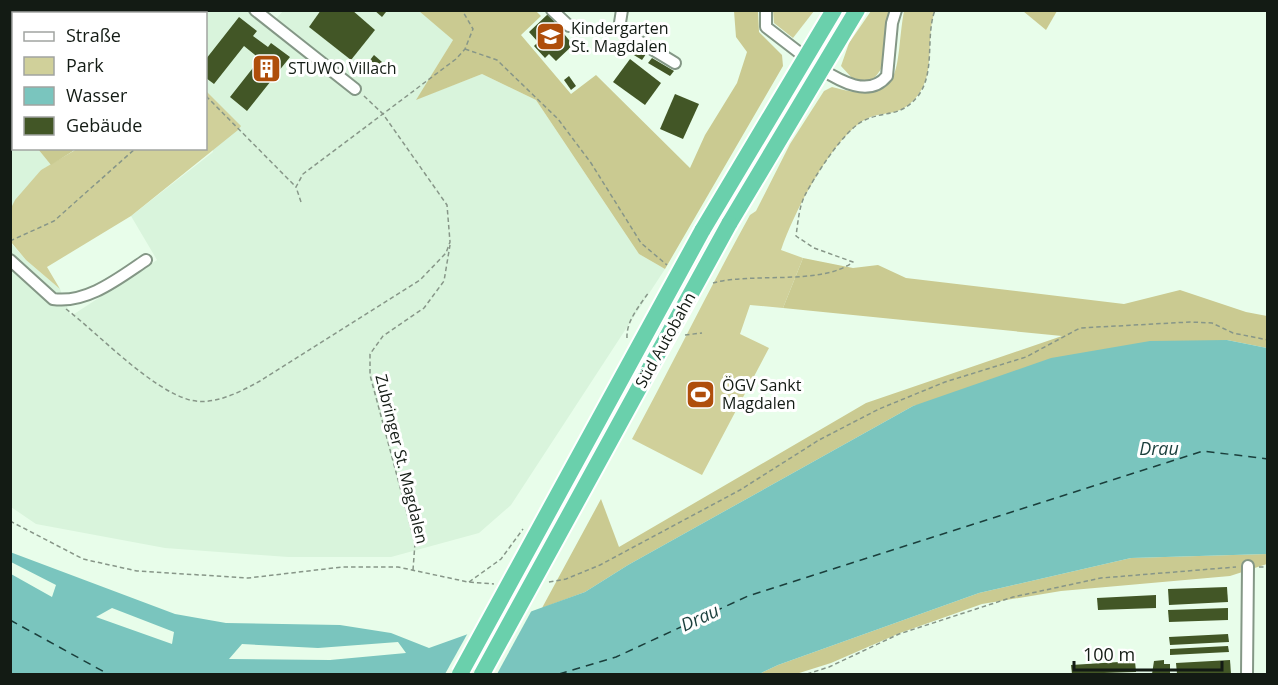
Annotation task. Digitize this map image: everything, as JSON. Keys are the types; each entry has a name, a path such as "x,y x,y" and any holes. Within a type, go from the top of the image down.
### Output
{"highway":[{"name":"Süd Autobahn","path":"460,675 702,231 834,10"},
{"name":"Süd Autobahn","path":"482,675 729,224 857,10"}],"street":[{"path":"255,10 355,89"},
{"path":"552,10 569,26"},
{"path":"622,10 619,29 675,63"},
{"path":"766,10 766,27 805,57"},
{"path":"820,69 850,86 867,86 882,82 887,76 892,23 896,10"},
{"path":"10,260 53,299 80,297 91,293 146,261"},
{"path":"1247,675 1248,566"}],"path":[{"path":"296,187 303,174 456,59 465,49 473,29 462,10"},
{"name":"Zubringer St. Magdalen","path":"355,89 383,114 447,205 450,242 444,281 424,308 383,336 370,354 370,375 415,543 413,570"},
{"path":"207,97 296,187 301,202"},
{"path":"10,241 54,221 134,150"},
{"path":"53,299 168,390 191,400 214,400 234,394 260,381 420,280 446,253 450,242"},
{"path":"627,340 627,330 649,292"},
{"path":"542,584 566,579 600,565 740,490 819,440 879,409 945,382 1026,357 1080,328 1190,322 1212,323 1233,333 1268,340"},
{"path":"10,521 83,558 137,571 248,578 342,567 413,570 468,582 497,584"},
{"path":"807,675 899,634 1013,597 1101,578 1248,566"}],"shaded area":[{"path":"263,10 275,20 283,11 419,10 453,40 417,99 482,74 536,100 639,254 665,269 511,505 479,533 391,557 288,557 165,548 36,524 11,507 10,242 26,260 60,289 71,316 157,260 131,216 213,152 207,101 207,12 12,12 12,70 10,67 11,11"},
{"path":"10,112 12,115 12,150 39,150 51,165 41,170 11,208"}],"green space":[{"path":"773,10 814,11 793,38 774,23"},
{"path":"1057,10 1046,30 1023,11"},
{"path":"419,11 536,11 541,16 521,35 571,94 596,75 690,168 705,135 737,83 747,52 736,37 734,11 758,11 759,32 782,55 783,66 665,269 639,254 536,100 482,74 416,100 453,40"},
{"path":"871,11 889,11 885,59 877,75 869,82 852,78 841,66 849,43"},
{"path":"904,11 935,11 932,21 929,65 923,86 911,103 903,108 861,122 837,146 814,180 794,217 781,250 803,258 783,308 750,305 740,334 769,348 702,475 632,439 750,215 756,211 790,144 824,91 832,87 857,92 874,92 886,87 893,78 897,65"},
{"path":"11,67 12,114 11,112"},
{"path":"207,92 241,126 131,216 47,267 60,289 26,260 11,242 11,208 15,200 41,170 75,150 207,150"},
{"path":"39,150 72,150 73,151 51,165"},
{"path":"803,258 853,268 878,265 906,278 1124,304 1180,290 1246,312 1267,316 1267,348 1227,340 913,406 628,565 585,592 542,608 601,499 619,547 866,403 1062,336 783,308"},
{"path":"1267,554 1267,564 1230,576 1061,591 982,604 900,633 831,663 796,674 759,674 778,665 979,593 1131,558"}],"water":[{"name":"Drau","path":"1227,340 1267,348 1267,554 1131,558 979,593 778,665 759,674 11,674 11,574 52,597 56,585 11,562 10,552 175,614 226,623 340,625 391,633 429,648 585,592 628,565 913,406 1051,358 1150,341","holes":["112,608 174,632 172,644 96,617","398,642 406,653 330,660 229,659 242,644 318,648"]}],"pier":[{"path":"533,608 497,674 445,674 469,631"}],"building":[{"path":"56,10 111,10 113,12 55,12"},
{"path":"122,10 181,10 180,12 124,12"},
{"path":"321,10 352,10 375,30 351,60 309,27"},
{"path":"374,10 383,10 386,12 382,17"},
{"name":"Kindergarten St. Magdalen","path":"548,14 573,45 556,61 549,54 545,58 534,46 538,42 529,32"},
{"name":"STUWO Villach","path":"239,17 257,31 253,36 268,47 271,43 290,57 247,111 230,97 260,59 244,46 214,84 207,79 207,58"},
{"path":"627,43 646,54 642,60 624,49"},
{"path":"374,55 382,62 378,67 370,60"},
{"path":"652,58 674,71 670,76 648,63"},
{"path":"630,59 661,83 645,105 613,82"},
{"path":"569,76 576,86 571,90 564,80"},
{"path":"675,94 699,104 683,139 660,129"},
{"path":"1227,587 1228,602 1169,605 1168,589"},
{"path":"1156,595 1156,608 1098,610 1097,598"},
{"path":"1228,608 1228,620 1169,622 1168,610"},
{"path":"1228,634 1229,642 1170,645 1169,637"},
{"path":"1228,646 1229,652 1170,655 1170,649"},
{"path":"1164,660 1164,664 1170,664 1170,674 1152,674 1154,661"},
{"path":"1230,660 1231,674 1177,674 1176,663"},
{"path":"1135,661 1136,672 1072,674 1071,665"}],"ferry route":[{"path":"559,674 616,657 748,596 1203,451 1268,459"},
{"path":"10,620 108,674"}],"place":[{"name":"Kindergarten St. Magdalen","path":"550,37"},
{"name":"STUWO Villach","path":"267,68"},
{"name":"ÖGV Sankt Magdalen","path":"701,394"}]}
